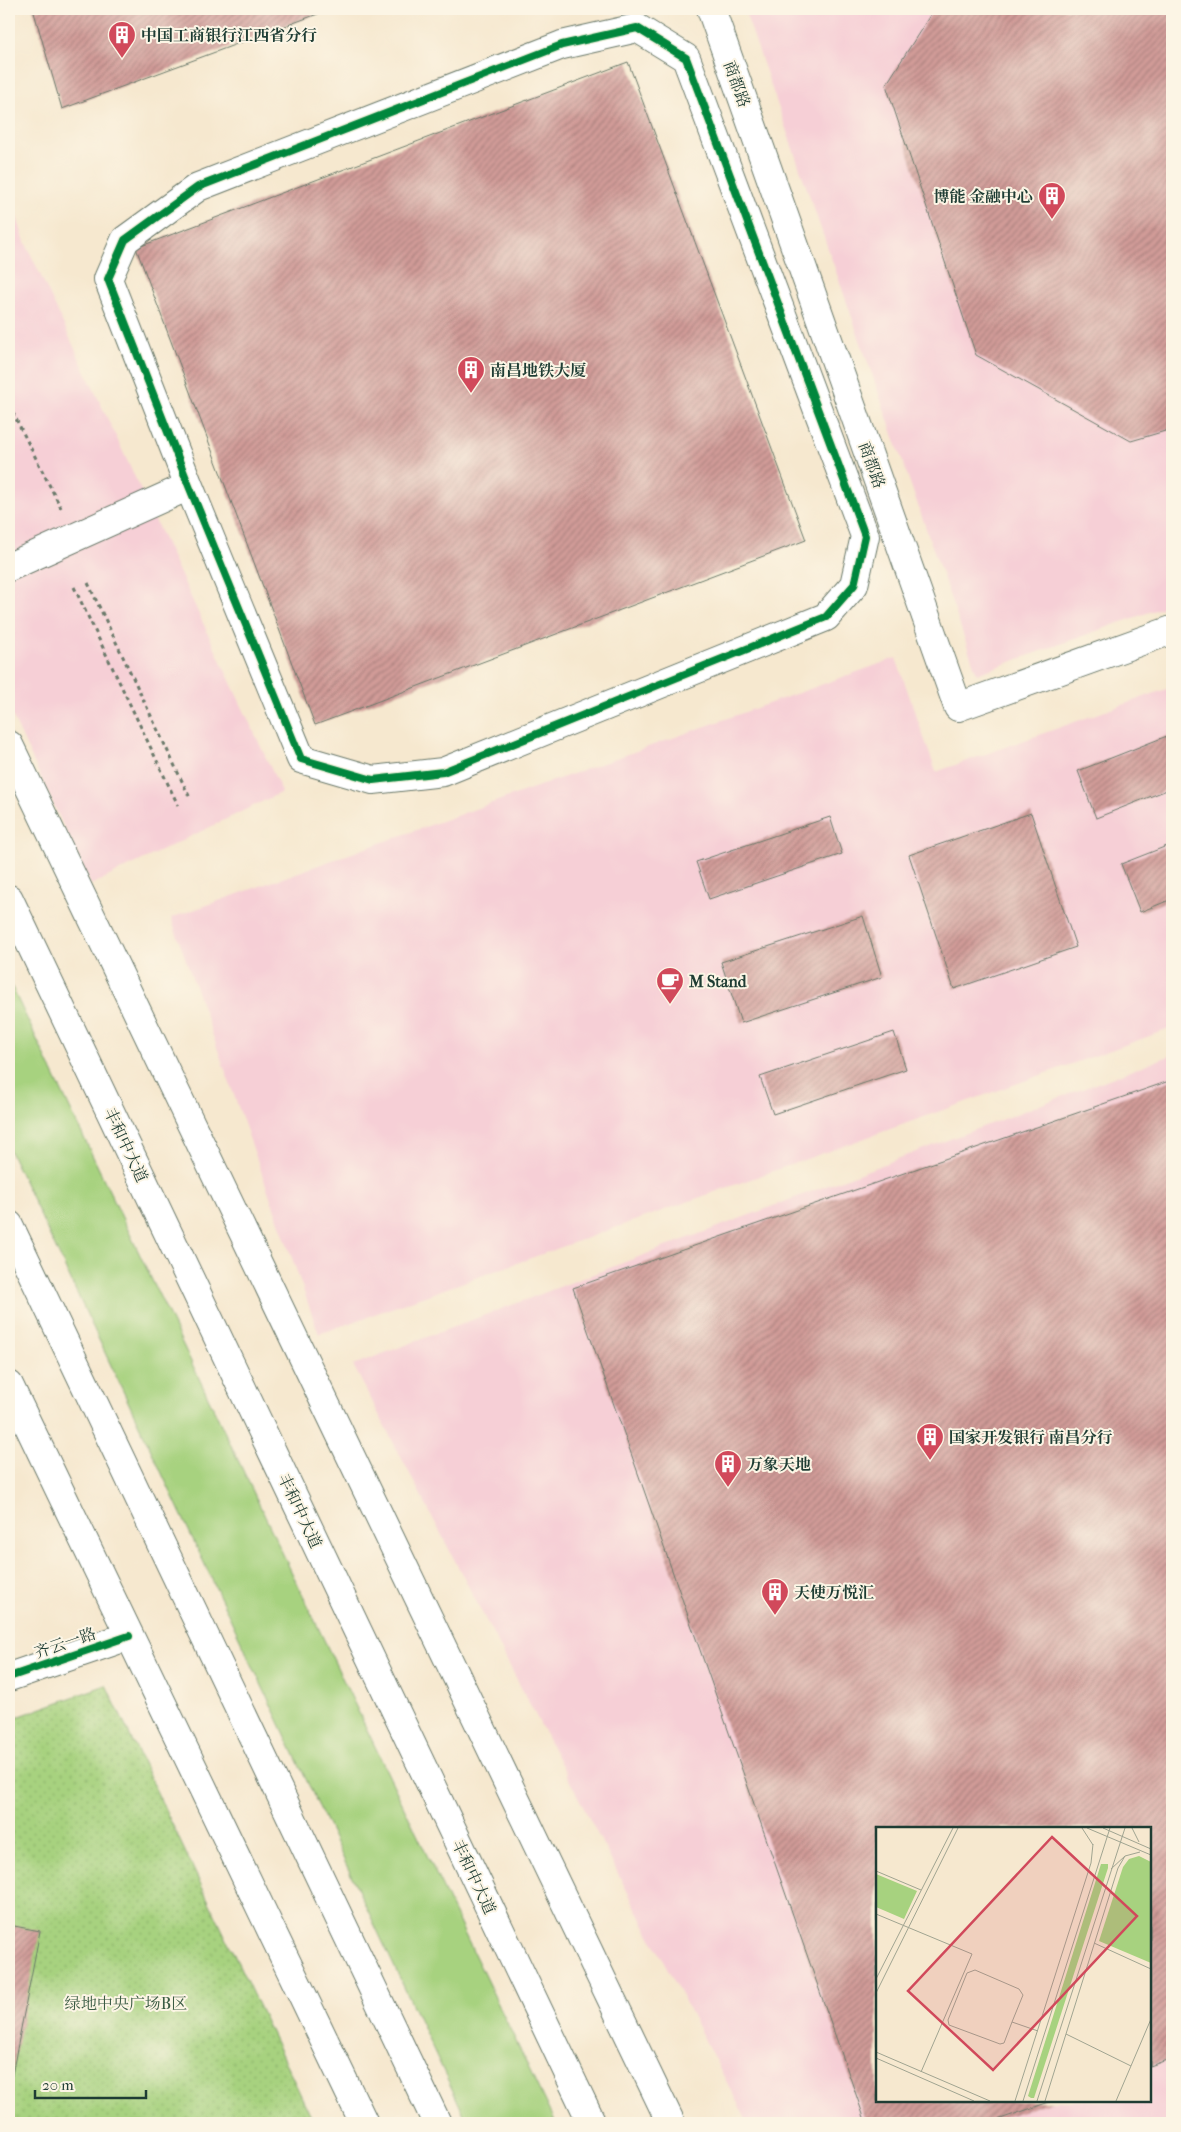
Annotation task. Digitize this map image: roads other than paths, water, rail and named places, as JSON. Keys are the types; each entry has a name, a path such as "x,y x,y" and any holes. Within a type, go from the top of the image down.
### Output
{"main road":[{"name":"商都路","path":"711,9 958,707 1172,630"},
{"path":"637,28 686,58 865,536 854,585 826,617 443,772 373,780 301,759 189,486 108,278 125,240 198,187 562,45 637,28"},
{"path":"9,567 189,486"},
{"path":"9,745 672,2123"},
{"name":"丰和中大道","path":"9,899 592,2123"},
{"path":"9,1225 437,2123"},
{"path":"9,1384 364,2123"},
{"name":"齐云一路","path":"9,1676 129,1636"}],"place":[{"name":"中国工商银行江西省分行","path":"122,59"},
{"name":"博能 金融中心","path":"1052,220"},
{"name":"南昌地铁大厦","path":"471,394"},
{"name":"M Stand","path":"670,1005"},
{"name":"国家开发银行 南昌分行","path":"930,1461"},
{"name":"万象天地","path":"728,1488"},
{"name":"天使万悦汇","path":"775,1616"}],"park label":[{"name":"绿地中央广场B区","path":"126,2003"}]}
